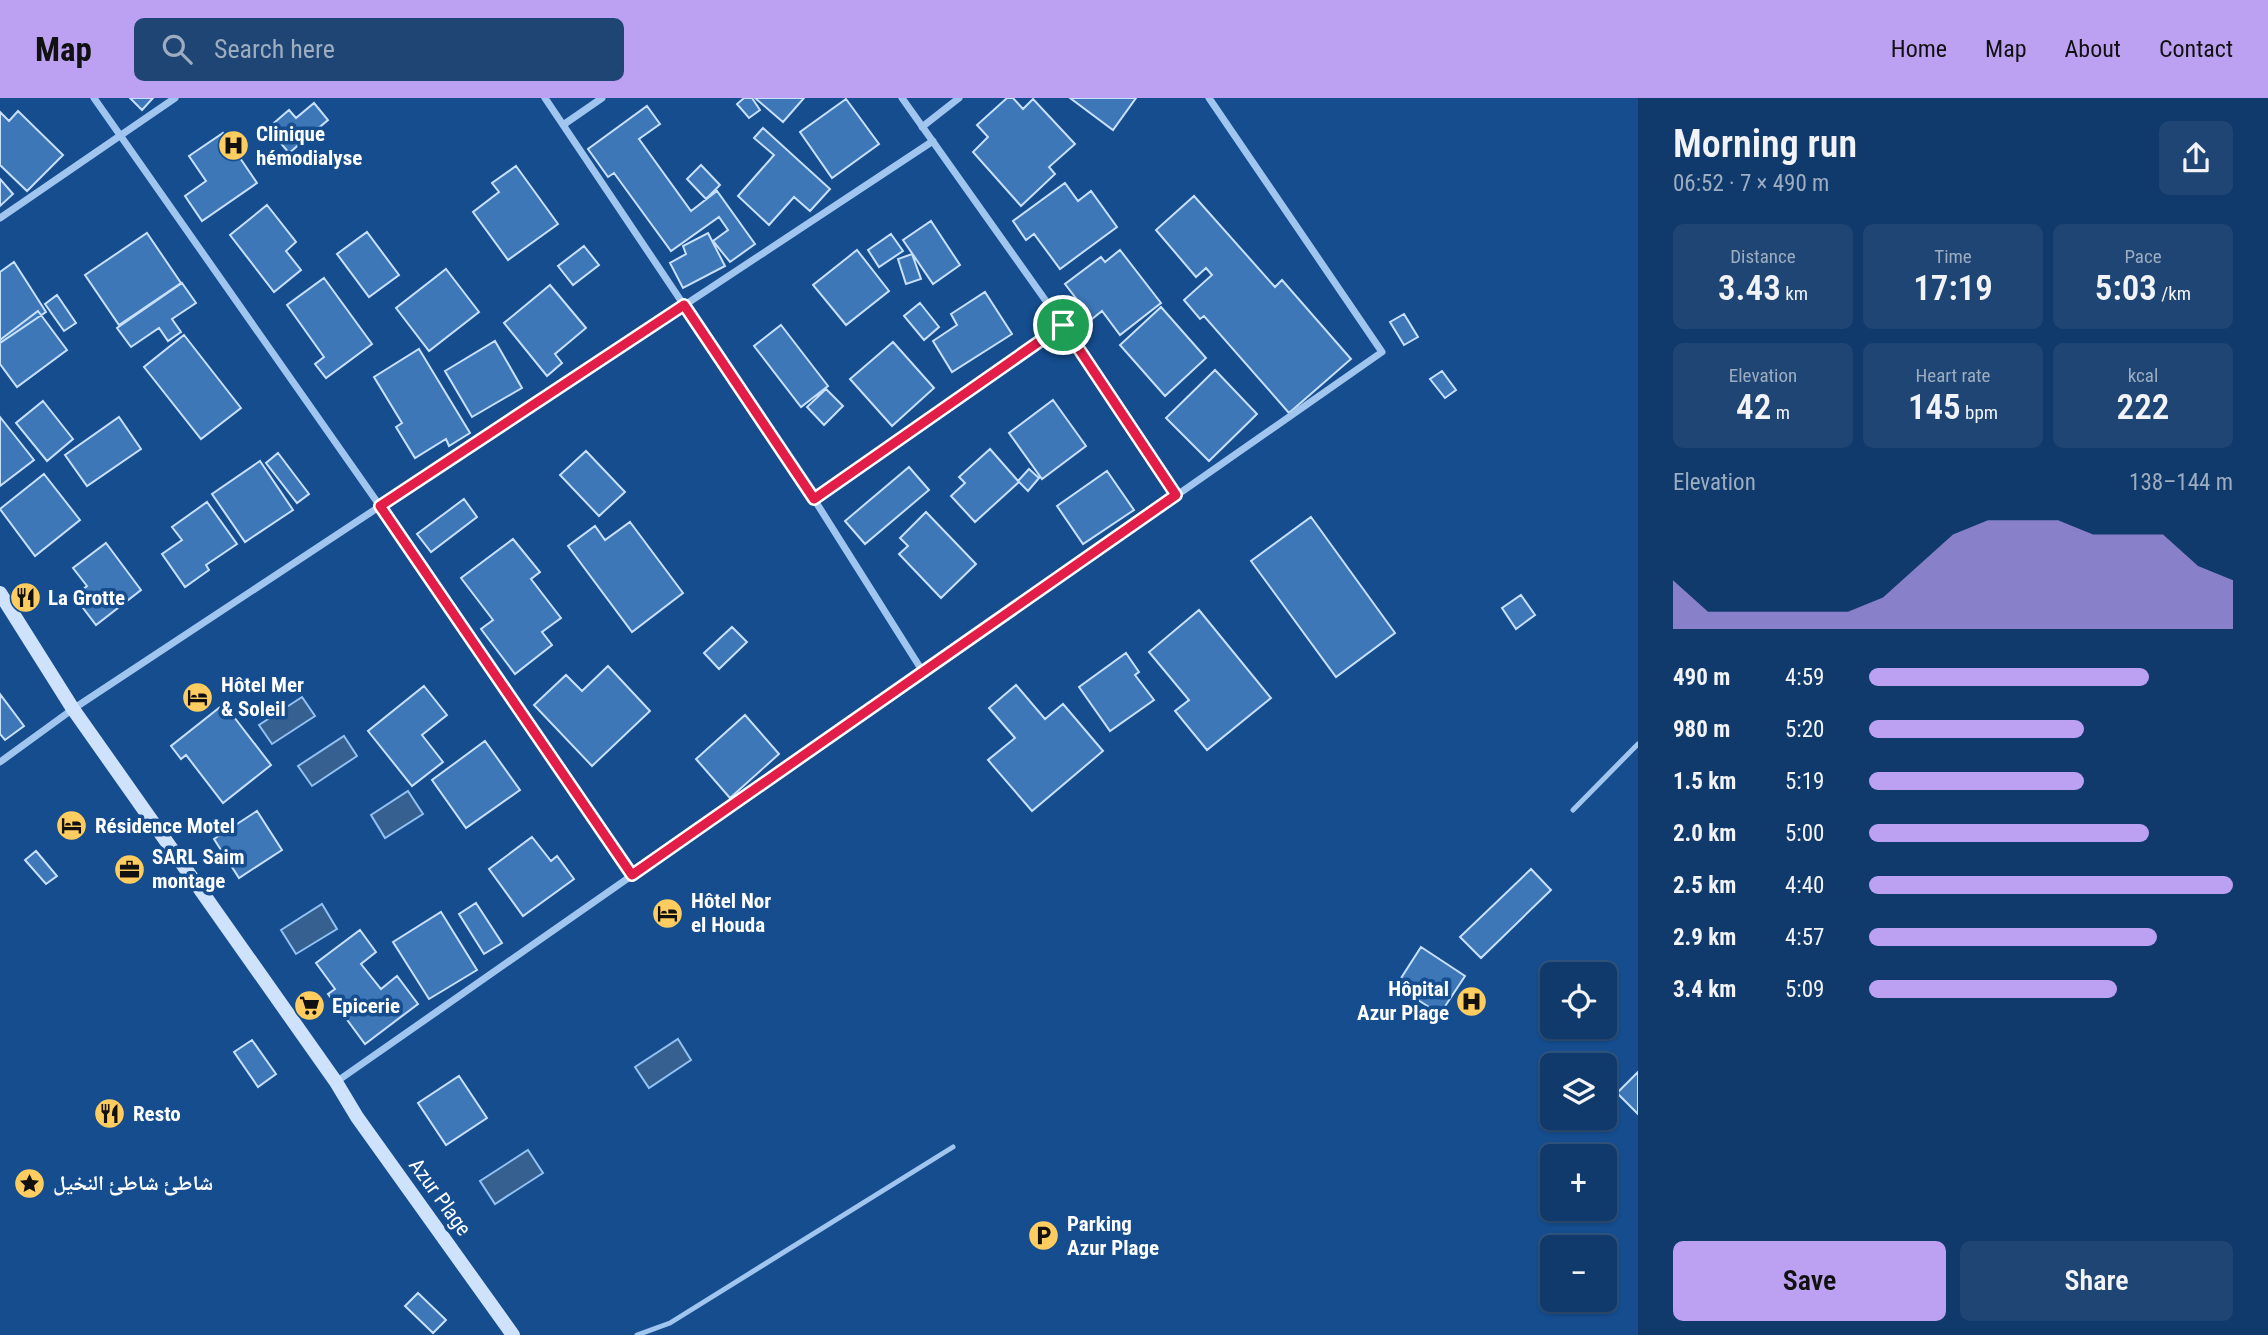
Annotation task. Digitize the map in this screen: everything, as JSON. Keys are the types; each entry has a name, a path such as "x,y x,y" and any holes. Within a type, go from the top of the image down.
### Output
{"street":[{"path":"94,98 380,506 632,875"},
{"path":"0,218 175,98"},
{"path":"545,98 814,499 923,672"},
{"path":"563,125 602,98"},
{"path":"902,98 1063,325 1176,495"},
{"path":"922,127 959,98"},
{"path":"336,1082 1382,352 1209,98"},
{"path":"0,762 73,709 933,141"},
{"path":"814,499 1063,325"},
{"name":"Azur Plage","path":"0,593 73,709 336,1082 357,1117 513,1335"}],"lane":[{"path":"1573,810 1638,744"},
{"path":"638,1335 670,1323 953,1147"}],"water":[{"path":"302,697 315,716 272,744 259,725"},
{"path":"344,736 357,756 312,786 298,766"},
{"path":"408,791 423,814 385,838 371,815"},
{"path":"322,904 337,929 296,954 281,930"},
{"path":"678,1039 691,1060 649,1088 635,1067"},
{"path":"528,1150 543,1173 495,1204 480,1181"}],"building":[{"path":"130,98 153,98 142,110"},
{"path":"744,98 752,98 760,110 749,118 737,104"},
{"path":"755,98 804,98 783,122"},
{"path":"1007,98 1013,98 1023,109 1033,99 1075,144 1049,167 1055,174 1021,206 973,152 988,137 977,125"},
{"path":"1070,98 1136,98 1113,130"},
{"path":"846,99 879,144 832,178 800,132"},
{"path":"314,103 328,120 289,153 268,128 289,110 296,118"},
{"path":"647,106 660,124 639,139 691,211 717,191 755,244 730,262 713,241 728,230 719,217 671,251 614,173 608,177 588,149"},
{"path":"18,111 63,155 27,191 0,165 0,112 9,121"},
{"path":"763,128 830,189 810,211 794,197 769,225 738,196 774,155 754,138"},
{"path":"223,133 257,183 202,221 185,196 206,181 189,156"},
{"path":"701,165 720,185 706,199 687,179"},
{"path":"516,166 558,224 508,260 473,212 499,192 492,183"},
{"path":"0,179 13,194 0,206"},
{"path":"1065,183 1078,201 1091,191 1117,227 1060,269 1034,234 1026,240 1013,221"},
{"path":"1194,196 1275,287 1282,280 1351,359 1289,413 1204,316 1200,319 1184,300 1212,275 1206,268 1196,277 1156,230"},
{"path":"267,205 296,242 286,251 301,270 274,292 230,235"},
{"path":"931,221 960,265 933,284 903,240"},
{"path":"367,232 399,275 369,297 337,254"},
{"path":"147,233 181,283 119,325 85,275"},
{"path":"708,233 725,266 683,288 670,263 686,254 683,246"},
{"path":"891,234 903,251 879,267 868,250"},
{"path":"584,246 599,265 573,285 558,266"},
{"path":"857,250 889,291 846,325 813,285"},
{"path":"1120,250 1161,303 1120,335 1102,311 1092,319 1065,284 1101,257 1105,262"},
{"path":"912,254 921,279 906,284 898,259"},
{"path":"14,262 46,312 0,343 0,272"},
{"path":"446,269 479,312 429,351 396,308"},
{"path":"324,278 372,344 326,378 315,364 324,357 287,305"},
{"path":"182,283 196,303 172,319 181,332 168,341 159,328 131,347 117,328"},
{"path":"550,285 586,328 555,354 562,363 547,376 504,323"},
{"path":"985,292 1012,334 952,372 933,341 957,325 951,314"},
{"path":"57,295 76,323 64,331 45,304"},
{"path":"920,303 939,327 924,340 904,316"},
{"path":"1161,307 1206,358 1165,396 1120,345"},
{"path":"38,311 67,350 17,387 0,364 0,340"},
{"path":"1404,314 1418,337 1404,345 1390,322"},
{"path":"781,325 828,386 801,407 754,346"},
{"path":"184,335 241,408 201,439 144,367"},
{"path":"495,341 522,388 472,417 445,371"},
{"path":"893,342 934,388 892,426 850,379"},
{"path":"419,349 470,433 449,446 446,439 415,458 396,427 402,423 374,377"},
{"path":"1215,370 1257,414 1209,461 1166,418"},
{"path":"1442,371 1456,390 1445,398 1430,379"},
{"path":"826,389 843,406 824,425 807,407"},
{"path":"1053,400 1086,446 1042,479 1009,433"},
{"path":"43,401 73,439 47,461 16,423"},
{"path":"0,417 34,460 0,486"},
{"path":"119,417 141,449 87,486 65,455"},
{"path":"990,449 1019,482 975,522 951,496 965,483 959,477"},
{"path":"586,451 625,492 599,516 560,475"},
{"path":"278,453 309,494 297,503 266,463"},
{"path":"260,461 293,510 245,542 212,494"},
{"path":"909,467 929,490 865,544 845,521"},
{"path":"1029,469 1039,478 1028,491 1018,481"},
{"path":"1107,471 1134,510 1083,544 1057,506"},
{"path":"44,474 80,520 35,556 0,509"},
{"path":"464,499 477,517 431,552 417,534"},
{"path":"207,502 237,544 206,565 209,570 185,587 162,554 182,540 172,527"},
{"path":"926,512 976,564 941,598 899,554 908,546 900,538"},
{"path":"1311,517 1395,633 1336,677 1251,561"},
{"path":"630,522 683,593 632,632 568,546 595,526 605,540"},
{"path":"513,539 540,572 531,579 561,618 542,632 552,645 515,674 481,629 493,620 461,578"},
{"path":"106,543 141,590 96,625 74,596 87,586 73,568"},
{"path":"1521,595 1535,615 1516,629 1502,608"},
{"path":"1199,610 1271,698 1207,750 1175,711 1189,700 1149,652"},
{"path":"732,627 747,642 719,669 704,653"},
{"path":"1126,653 1139,672 1135,675 1154,700 1110,731 1079,687"},
{"path":"608,666 650,711 592,766 534,705 566,675 582,691"},
{"path":"1016,685 1045,719 1063,704 1103,751 1032,811 988,760 1015,738 989,708"},
{"path":"424,686 447,715 422,735 443,762 412,786 368,731"},
{"path":"0,694 24,726 5,740 0,734"},
{"path":"224,704 271,765 223,803 186,755 181,759 171,746"},
{"path":"745,715 779,754 730,798 696,759"},
{"path":"485,741 520,790 466,828 432,780"},
{"path":"257,811 282,850 239,878 214,839"},
{"path":"532,837 551,861 557,856 574,879 523,916 489,869"},
{"path":"36,851 57,876 46,884 25,860"},
{"path":"1531,869 1551,890 1481,958 1460,937"},
{"path":"476,903 502,943 484,954 459,914"},
{"path":"441,912 477,970 429,999 393,942"},
{"path":"360,930 376,952 361,964 381,989 397,976 418,1004 365,1044 328,994 335,989 316,963"},
{"path":"1421,947 1465,976 1440,1014 1396,986"},
{"path":"252,1040 276,1074 258,1087 234,1052"},
{"path":"1638,1072 1638,1114 1617,1093"},
{"path":"459,1076 487,1118 446,1145 418,1103"},
{"path":"418,1293 446,1320 433,1333 405,1306"}],"place":[{"name":"Clinique hémodialyse","path":"233,146"},
{"name":"La Grotte","path":"25,598"},
{"name":"Hôtel Mer & Soleil","path":"198,697"},
{"name":"Résidence Motel","path":"72,826"},
{"name":"SARL Saim montage","path":"129,869"},
{"name":"Hôtel Nor el Houda","path":"668,913"},
{"name":"Hôpital Azur Plage","path":"1472,1001"},
{"name":"Epicerie","path":"309,1006"},
{"name":"Resto","path":"110,1114"},
{"name":"شاطئ شاطئ النخيل","path":"30,1183"},
{"name":"Parking Azur Plage","path":"1044,1236"}],"route":[{"path":"684,305 814,499 1063,325 1176,495 632,875 380,506 684,305"}]}
